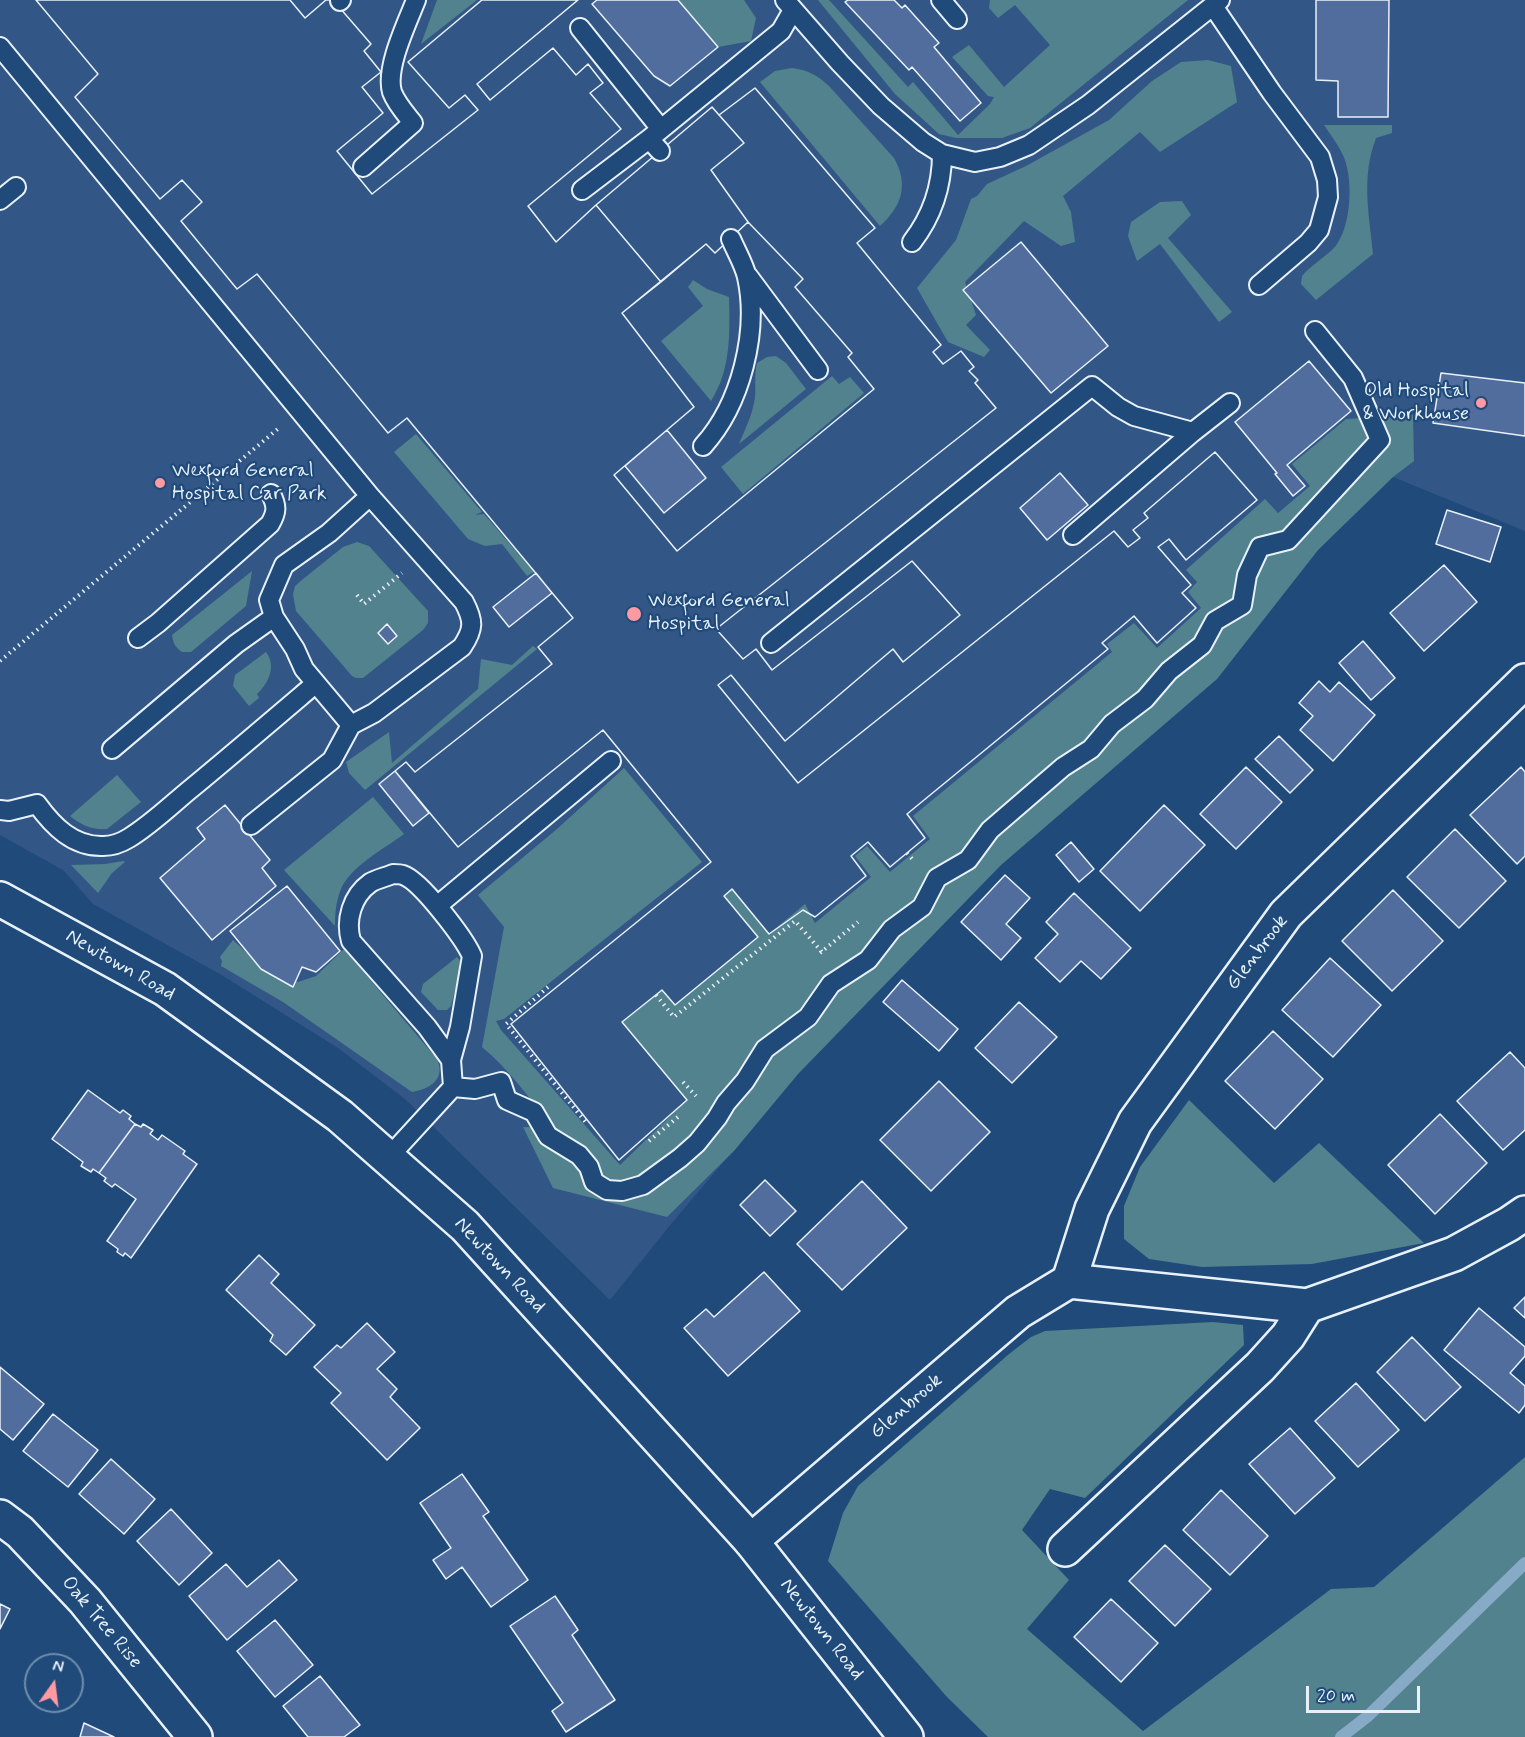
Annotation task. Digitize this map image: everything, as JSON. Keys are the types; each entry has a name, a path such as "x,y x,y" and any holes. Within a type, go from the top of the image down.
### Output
{"street":[{"name":"Glenbrook","path":"751,1541 1018,1312 1069,1281 1092,1209 1135,1122 1286,914 1525,681"},
{"name":"Newtown Road","path":"0,899 165,989 340,1116 465,1227 751,1541 906,1737"},
{"path":"1069,1281 1307,1306 1455,1254 1525,1213"},
{"path":"1065,1549 1260,1367 1288,1336 1307,1306"},
{"name":"Oak Tree Rise","path":"0,1517 20,1532 85,1601 195,1737"}],"lane":[{"path":"363,167 413,123 395,99 391,88 395,55 416,0"},
{"path":"941,0 957,19"},
{"path":"789,5 881,106 923,142 942,154 975,162 1000,157 1029,145 1088,105 1216,3 1272,93 1320,157 1327,180 1328,197 1319,231 1259,285"},
{"path":"582,190 657,139 781,31 789,5"},
{"path":"580,28 657,139"},
{"path":"0,47 370,496 464,602 471,614 471,634 462,647 374,713 351,725 332,760 251,825"},
{"path":"912,242 925,225 935,202 942,175 942,154"},
{"path":"0,200 16,187"},
{"path":"730,238 747,275 818,369"},
{"path":"703,446 716,432 733,401 750,342 752,309 747,275"},
{"path":"453,1087 475,1089 501,1082 507,1100 534,1112 548,1136 579,1155 589,1167 594,1182 607,1190 622,1191 643,1185 680,1158 697,1143 717,1118 726,1103 745,1081 765,1049 808,1017 831,984 868,960 892,929 922,907 937,879 968,860 990,830 1063,767 1091,749 1112,724 1144,699 1169,671 1202,645 1215,621 1242,604 1247,575 1260,547 1288,540 1380,440 1353,378 1315,332"},
{"path":"771,643 1092,386 1118,407 1134,416 1193,432"},
{"path":"1073,535 1230,403"},
{"path":"138,638 270,524 276,514 276,504 271,494"},
{"path":"351,725 315,684 274,617 269,600 284,565 329,534 370,496"},
{"path":"112,749 236,644 274,617"},
{"path":"0,810 9,811 37,804 50,822 67,836 84,844 102,846 118,844 162,813 315,684"},
{"path":"436,906 611,761"},
{"path":"387,1159 453,1087 451,1060 472,961 470,950 436,906 404,875 393,874 370,883 358,895 352,905 347,929 351,941 427,1027 451,1060"}],"path":[{"path":"0,661 282,425 272,411 289,395"},
{"path":"357,595 363,604 402,572"},
{"path":"656,995 674,1017 795,921 822,952"},
{"path":"548,987 506,1024 592,1130"},
{"path":"684,1082 699,1099"}],"shaded area":[{"name":"Wexford General Hospital","path":"0,0 1525,0 1525,531 1393,477 1318,550 1217,679 1001,865 798,1074 610,1300 405,1099 338,1048 220,974 93,904 63,870 0,835"}],"green space":[{"path":"437,0 477,0 421,44"},
{"path":"678,0 744,0 756,18 751,41 718,47"},
{"path":"818,0 829,0 908,87 913,82 958,135 990,104 994,97 988,96 952,57 969,45 1004,87 1050,45 1015,5 998,18 989,8 990,0 1188,0 1030,128 1002,138 956,138 939,134 895,94"},
{"path":"1208,60 1231,66 1237,102 1160,152 1140,132 1063,196 1071,212 1075,242 1061,246 1024,221 965,282 976,315 966,325 990,350 984,357 948,342 917,288 956,240 971,199 977,196 987,184 1026,166 1109,120 1152,81 1181,62"},
{"path":"792,68 812,74 829,86 894,158 901,177 901,195 894,211 880,226 760,82 775,71"},
{"path":"1324,125 1392,125 1392,133 1376,138 1371,153 1367,195 1373,254 1316,300 1301,284 1302,276 1334,248 1340,239 1345,228 1349,202 1346,163 1340,149"},
{"path":"1182,201 1191,215 1168,238 1232,312 1219,322 1160,244 1137,261 1128,236 1131,222 1160,202"},
{"path":"693,280 707,289 729,297 729,338 726,364 718,389 711,401 661,341 703,306 688,287"},
{"path":"776,356 786,363 806,389 739,444 754,403 757,363 767,357"},
{"path":"832,376 839,384 850,377 864,393 743,494 721,467"},
{"path":"1413,415 1414,461 1393,477 1318,550 1217,679 1001,865 798,1074 734,1151 667,1217 553,1188 523,1127 552,1128 510,1075 482,1047 504,927 478,895 557,829 624,768 702,862 504,1019 496,1021 501,1030 620,1165 687,1100 622,1022 662,990 675,1005 758,937 724,896 732,889 769,934 805,904 815,923 871,877 855,856 867,846 890,872 930,839 913,816 1112,652 1107,644 1134,623 1157,648 1201,608 1188,592 1197,582 1186,570 1265,499 1278,513 1310,486 1292,464 1346,419"},
{"path":"416,434 482,512 475,515 484,514 534,572 527,576 502,544 485,546 468,539 394,452"},
{"path":"357,542 369,546 428,611 428,623 423,630 363,678 352,676 296,611 293,594 295,586 303,579 343,547"},
{"path":"252,571 246,606 191,652 182,652 174,643 172,635"},
{"path":"533,646 537,649 365,790 349,773 346,762 389,732 392,763 478,689 481,659 512,665"},
{"path":"266,652 271,663 270,674 265,685 257,694 259,698 249,706 233,686 235,675"},
{"path":"117,775 141,802 107,829 87,826 70,816"},
{"path":"373,797 404,834 369,858 346,881 338,898 335,926 284,870"},
{"path":"125,862 112,873 98,893 71,865 105,864"},
{"path":"233,940 260,965 298,982 316,976 344,949 437,1059 439,1072 435,1082 412,1092 283,1002 221,966 220,957"},
{"path":"457,957 462,963 451,1006 447,1010 438,1010 421,992 423,984"},
{"path":"1189,1100 1274,1183 1319,1143 1424,1243 1312,1264 1202,1267 1149,1259 1124,1239 1124,1206 1140,1167"},
{"path":"1213,1322 1243,1325 1244,1345 1085,1498 1050,1489 1022,1530 1069,1580 1027,1629 1143,1731 1331,1589 1374,1587 1525,1457 1525,1737 988,1737 947,1697 828,1561 843,1513 858,1486 1031,1337 1045,1331"}],"building":[{"path":"36,0 290,0 305,18 326,0 333,0 371,44 364,51 381,72 362,87 383,113 337,151 372,194 478,110 465,95 449,108 408,62 482,0 578,0 477,84 490,100 553,48 576,75 588,64 603,83 590,93 621,129 528,206 556,242 596,205 712,107 719,115 755,88 875,228 857,243 941,345 933,352 943,364 961,351 974,367 969,371 978,380 975,383 996,408 716,629 743,659 756,649 772,670 912,561 960,615 903,662 893,649 785,741 731,675 718,685 798,783 1114,531 1128,547 1140,538 1133,530 1148,518 1144,513 1215,452 1257,500 1186,560 1169,539 1158,547 1191,585 1182,593 1196,608 1157,643 1134,616 1102,643 1108,649 907,814 925,838 890,867 868,842 851,856 866,876 815,917 803,910 769,934 732,889 724,896 758,937 675,1005 662,990 622,1022 687,1100 619,1160 511,1024 711,862 603,730 458,847 395,771 406,762 415,772 552,664 538,647 573,618 407,418 388,433 257,274 237,289 181,221 202,202 182,180 160,199 75,97 98,74","holes":["748,222 803,279 795,287 852,353 848,357 874,389 677,551 614,475 694,407 622,313 706,244 715,253"]},
{"path":"36,0 290,0 305,18 326,0 333,0 371,44 364,51 381,72 362,87 383,113 337,151 372,194 478,110 465,95 449,108 408,62 482,0 578,0 477,84 490,100 553,48 576,75 588,64 603,83 590,93 621,129 528,206 556,242 596,205 661,282 622,313 694,407 614,475 677,551 874,389 848,357 852,353 795,287 803,279 748,222 711,170 744,143 719,115 755,88 875,228 857,243 941,345 933,352 943,364 961,351 974,367 969,371 978,380 975,383 996,408 716,629 743,659 756,649 772,670 912,561 960,615 903,662 893,649 785,741 731,675 718,685 798,783 1114,531 1128,547 1140,538 1133,530 1148,518 1144,513 1215,452 1257,500 1186,560 1169,539 1158,547 1191,585 1182,593 1196,608 1157,643 1134,616 1102,643 1108,649 907,814 925,838 890,867 868,842 851,856 866,876 815,917 803,910 769,934 732,889 724,896 758,937 675,1005 662,990 622,1022 687,1100 619,1160 511,1024 711,862 603,730 458,847 395,771 406,762 415,772 552,664 538,647 573,618 407,418 388,433 257,274 237,289 181,221 202,202 182,180 160,199 75,97 98,74"},
{"path":"597,0 678,0 718,47 670,86 654,76 592,4"},
{"path":"848,0 894,0 902,8 905,5 939,43 934,47 981,103 960,121 912,67 909,70 845,2"},
{"path":"1316,0 1389,0 1388,117 1338,117 1338,81 1316,80"},
{"path":"712,107 744,143 711,170 748,222 715,253 706,244 661,282 596,205"},
{"path":"1021,242 1108,346 1051,393 963,290"},
{"path":"1309,361 1351,411 1287,465 1305,486 1293,496 1235,422"},
{"name":"Old Hospital & Workhouse","path":"1441,373 1525,383 1525,436 1433,423"},
{"path":"667,430 706,478 664,513 625,466"},
{"path":"1060,473 1088,505 1047,540 1020,508"},
{"path":"1447,510 1501,527 1490,562 1436,544"},
{"path":"1444,565 1477,602 1424,651 1390,613"},
{"path":"536,573 552,593 509,627 493,607"},
{"path":"387,624 397,636 388,644 378,633"},
{"path":"1363,641 1395,678 1371,700 1339,663"},
{"path":"1319,681 1330,692 1339,682 1375,715 1333,761 1300,730 1313,716 1299,703"},
{"path":"1279,736 1313,770 1290,793 1255,759"},
{"path":"1246,767 1282,802 1236,849 1200,814"},
{"path":"1521,767 1525,772 1525,856 1517,864 1470,815"},
{"path":"395,771 429,813 413,826 379,784"},
{"path":"225,805 270,860 262,868 276,886 212,940 160,878 205,839 197,828"},
{"path":"1164,805 1205,845 1140,911 1100,871"},
{"path":"1455,829 1506,881 1459,928 1407,877"},
{"path":"1071,842 1094,869 1079,882 1056,855"},
{"path":"1005,875 1030,898 1006,924 1021,938 1001,960 961,922"},
{"path":"287,886 340,951 316,972 302,967 293,987 261,969 230,931"},
{"path":"1393,890 1443,941 1392,991 1342,941"},
{"path":"1074,893 1131,948 1101,979 1081,961 1060,982 1035,958 1058,934 1046,922"},
{"path":"1330,958 1381,1005 1333,1057 1282,1010"},
{"path":"902,980 958,1029 939,1051 883,1002"},
{"path":"1019,1002 1057,1037 1012,1083 975,1048"},
{"path":"1273,1031 1323,1079 1275,1129 1225,1081"},
{"path":"1510,1052 1525,1068 1525,1130 1503,1150 1457,1101"},
{"path":"939,1081 990,1132 931,1191 880,1140"},
{"path":"88,1090 120,1113 123,1110 131,1116 129,1119 135,1124 99,1173 93,1169 91,1172 81,1166 83,1162 52,1139"},
{"path":"1440,1114 1487,1163 1435,1214 1388,1165"},
{"path":"135,1124 141,1127 143,1124 153,1130 150,1134 158,1140 162,1135 185,1151 183,1154 197,1164 131,1258 125,1253 123,1256 117,1252 118,1249 107,1241 136,1199 115,1184 112,1187 99,1173"},
{"path":"765,1180 796,1211 770,1236 740,1205"},
{"path":"862,1181 907,1228 842,1290 797,1244"},
{"path":"259,1255 279,1274 271,1283 315,1325 286,1355 270,1341 273,1335 226,1290"},
{"path":"764,1272 800,1311 728,1376 684,1328 706,1309 714,1317"},
{"path":"1525,1297 1525,1318 1514,1308"},
{"path":"1479,1308 1525,1347 1525,1356 1510,1373 1525,1386 1525,1405 1519,1413 1444,1350"},
{"path":"367,1323 395,1352 377,1369 397,1389 390,1397 420,1428 387,1460 331,1403 341,1393 314,1367 337,1345 341,1348"},
{"path":"1412,1337 1461,1387 1425,1421 1377,1372"},
{"path":"0,1367 44,1404 13,1440 0,1429"},
{"path":"1356,1383 1399,1430 1358,1467 1315,1421"},
{"path":"53,1414 98,1450 68,1487 23,1451"},
{"path":"1290,1428 1335,1478 1295,1514 1249,1464"},
{"path":"111,1459 155,1499 124,1534 79,1494"},
{"path":"462,1474 489,1512 483,1516 528,1580 491,1607 462,1567 446,1579 433,1560 451,1548 420,1503"},
{"path":"1221,1490 1268,1536 1230,1575 1183,1530"},
{"path":"171,1509 212,1553 179,1585 137,1541"},
{"path":"1165,1545 1211,1589 1175,1626 1129,1581"},
{"path":"279,1560 297,1580 227,1640 189,1596 226,1564 247,1587"},
{"path":"555,1596 578,1630 572,1635 615,1700 566,1732 552,1711 563,1703 510,1626"},
{"path":"1111,1599 1158,1643 1121,1682 1074,1637"},
{"path":"0,1604 10,1609 0,1629"},
{"path":"275,1620 313,1665 275,1697 237,1651"},
{"path":"320,1676 360,1725 344,1737 308,1737 283,1706"},
{"path":"84,1723 114,1737 80,1737"}],"waterway":[{"path":"1341,1737 1368,1716 1525,1563"}],"place":[{"name":"Old Hospital & Workhouse","path":"1481,403"},
{"name":"Wexford General Hospital Car Park","path":"160,483"},
{"name":"Wexford General Hospital","path":"634,614"}]}
